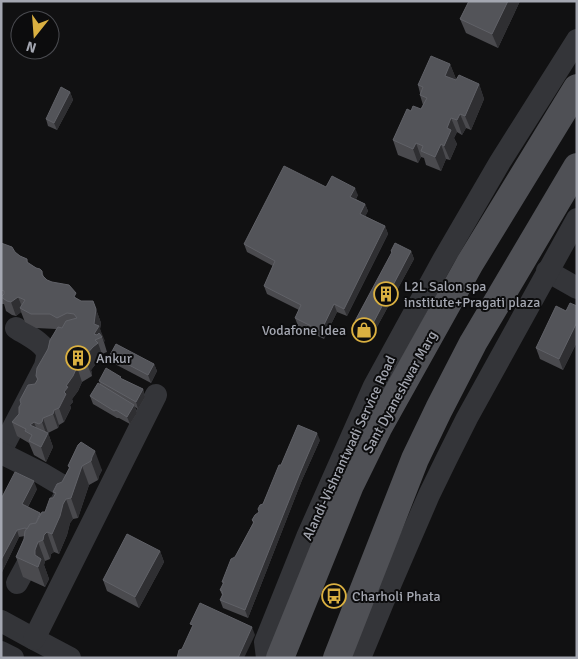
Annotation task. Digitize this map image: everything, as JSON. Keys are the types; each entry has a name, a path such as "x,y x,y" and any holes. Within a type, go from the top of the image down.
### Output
{"main road":[{"name":"Sant Dyaneshwar Marg","path":"280,658 350,485 378,428 470,263 533,157 577,88"},
{"path":"337,658 415,459 439,409 474,343 577,167"}],"street":[{"name":"Alandi-Vishrantwadi Service Road","path":"267,658 265,642 307,537 374,386 443,260 500,162 577,40"},
{"path":"360,658 429,495 447,458 467,418 577,219"},
{"path":"547,271 577,288"},
{"path":"16,328 37,341 47,352 44,366 1,452 68,489 17,583"},
{"path":"34,640 156,394"},
{"path":"1,621 70,658"},
{"path":"1,652 13,658"}],"building":[{"path":"469,1 508,1 492,34 460,19"},
{"path":"431,56 450,64 445,76 456,80 459,75 479,84 465,116 460,114 457,120 451,118 447,128 451,130 444,146 441,144 435,157 421,151 423,146 416,143 413,149 393,140 407,109 411,111 413,106 421,109 427,98 420,95 423,87 418,85"},
{"path":"61,87 70,92 54,123 46,119"},
{"path":"284,166 326,187 332,176 355,188 350,197 365,204 360,214 385,226 344,309 334,304 321,331 295,318 301,305 264,286 275,261 244,244"},
{"name":"Ankur","path":"1,243 12,247 20,256 27,259 27,262 40,269 42,275 47,280 69,285 76,293 74,297 81,301 93,301 96,309 94,324 99,326 94,334 97,335 99,333 102,337 95,340 98,343 84,357 87,359 86,361 77,367 66,386 68,387 64,392 66,394 59,408 54,410 53,414 43,418 39,424 34,422 30,425 48,433 41,447 29,441 32,435 25,431 26,429 12,422 19,414 20,400 28,385 35,384 38,379 36,376 37,368 58,327 62,328 66,321 77,318 74,314 67,313 57,318 50,314 31,314 20,308 25,300 18,297 11,302 1,297 4,291 1,290"},
{"path":"395,243 411,251 370,329 355,321"},
{"path":"570,303 577,306 577,322 559,359 536,348 556,306 566,311"},
{"path":"116,344 154,364 148,375 110,355"},
{"path":"106,368 120,378 143,389 136,402 99,381"},
{"path":"98,383 134,405 127,417 90,396"},
{"path":"298,425 317,433 245,610 220,600 223,594 220,590 224,582 222,582 231,559 235,557 254,522 252,520 259,512 260,505 263,504"},
{"path":"81,442 95,451 91,461 82,466 71,498 66,499 63,504 52,534 47,532 43,540 38,542 35,555 41,559 38,567 16,557 24,539 25,531 30,524 36,523 42,512 45,512 50,498 53,498 56,493 53,492 57,484 62,482"},
{"path":"15,472 34,481 22,504 40,513 36,523 30,524 27,529 17,530 1,560 1,499"},
{"path":"127,534 160,551 135,597 103,580"},
{"path":"200,603 252,627 238,658 177,658 179,650 182,649 193,625 190,624"}],"place":[{"name":"L2L Salon spa institute+Pragati plaza","path":"386,294"},
{"name":"Vodafone Idea","path":"364,330"},
{"name":"Ankur","path":"78,358"},
{"name":"Charholi Phata","path":"334,596"}]}
